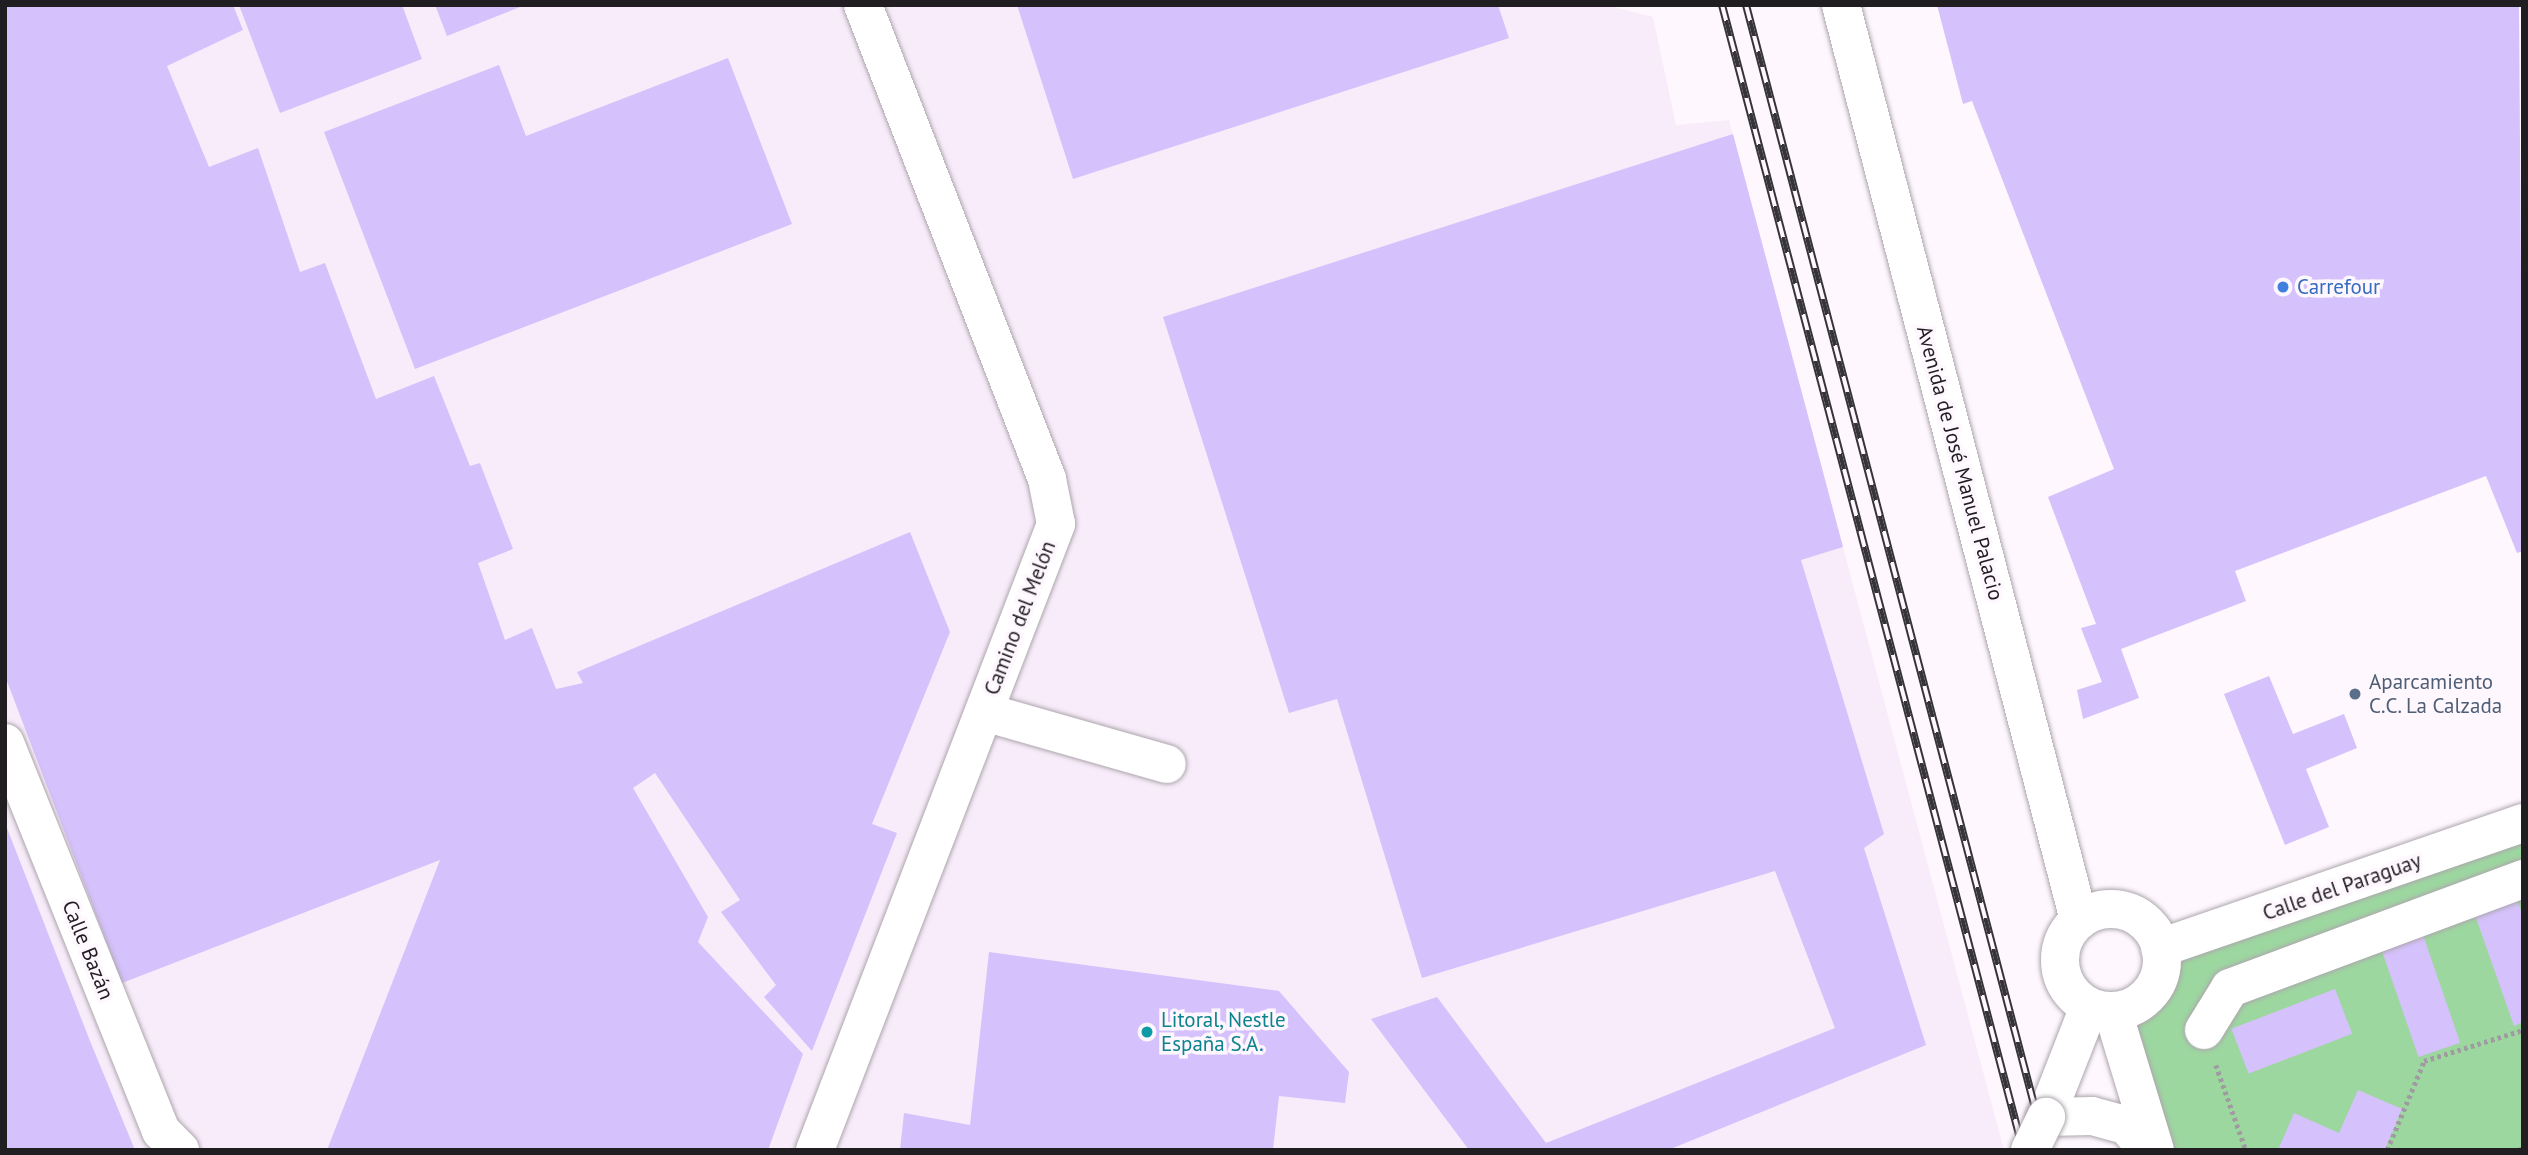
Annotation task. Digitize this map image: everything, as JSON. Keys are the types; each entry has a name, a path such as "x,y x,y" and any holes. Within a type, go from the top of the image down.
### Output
{"street":[{"name":"Camino del Melón","path":"815,1150 1056,524 1047,479 863,5"},
{"name":"Avenida de José Manuel Palacio","path":"1841,5 2079,920"},
{"path":"985,712 1167,764"},
{"name":"Calle Bazán","path":"5,743 161,1131 180,1150"},
{"name":"Calle del Paraguay","path":"2160,948 2523,823"},
{"path":"2204,1030 2230,988 2523,879"},
{"path":"2103,909 2128,912 2150,926 2160,948 2161,972 2150,995 2127,1009 2101,1009 2069,990 2060,966 2064,939 2079,920 2103,909"},
{"path":"2038,1133 2101,1009"},
{"path":"2101,1009 2155,1150"},
{"path":"2038,1133 2092,1116 2126,1125 2148,1150"}],"path":[{"path":"2204,1030 2246,1150"},
{"path":"2387,1150 2424,1061 2523,1030"}],"shaded area":[{"path":"5,5 1606,5 1653,17 1676,125 1729,120 2004,1150 5,1150"}],"green space":[{"path":"2523,823 2523,1150 2155,1150 2127,1009 2149,995 2162,962"}],"building":[{"path":"5,5 233,5 243,30 167,66 209,167 258,148 300,272 325,263 376,399 434,376 470,466 480,463 513,549 478,563 505,640 532,628 556,689 583,683 577,672 910,532 950,632 872,824 897,833 812,1051 764,997 776,985 721,912 740,900 655,773 633,788 708,917 698,942 803,1054 768,1150 327,1150 440,860 122,983 5,676"},
{"path":"239,5 402,5 422,59 280,113"},
{"path":"435,5 525,5 447,36"},
{"path":"1017,5 1498,5 1509,38 1073,179"},
{"name":"Carrefour","path":"1937,5 2519,5 2523,551 2517,553 2486,476 2235,571 2246,601 2121,649 2139,698 2083,719 2077,690 2102,682 2081,628 2096,624 2048,497 2114,469 1972,101 1963,104"},
{"path":"728,58 792,224 415,369 324,132 499,65 526,136"},
{"path":"1733,134 1843,547 1801,560 1884,834 1864,848 1926,1045 1668,1150 1469,1150 1371,1019 1437,997 1546,1143 1835,1028 1775,871 1422,978 1337,699 1289,713 1163,317"},
{"path":"2269,676 2293,734 2344,714 2357,748 2306,769 2329,827 2285,845 2224,694"},
{"path":"5,823 90,1041 135,1150 5,1150"},
{"path":"2517,900 2523,916 2523,1022 2514,1026 2475,915"},
{"path":"2422,932 2460,1043 2418,1057 2380,946"},
{"name":"Litoral, Nestle España S.A.","path":"989,952 1279,991 1349,1072 1345,1103 1279,1096 1273,1150 900,1150 904,1113 970,1125"},
{"path":"2335,989 2352,1034 2249,1074 2231,1029"},
{"path":"2358,1090 2402,1109 2385,1150 2278,1150 2294,1113 2339,1133"}],"railway":[{"path":"1722,5 2023,1150"},
{"path":"1746,5 2046,1150"}],"place":[{"name":"Carrefour","path":"2283,287"},
{"name":"Aparcamiento C.C. La Calzada","path":"2355,694"},
{"name":"Litoral, Nestle España S.A.","path":"1147,1032"}]}
